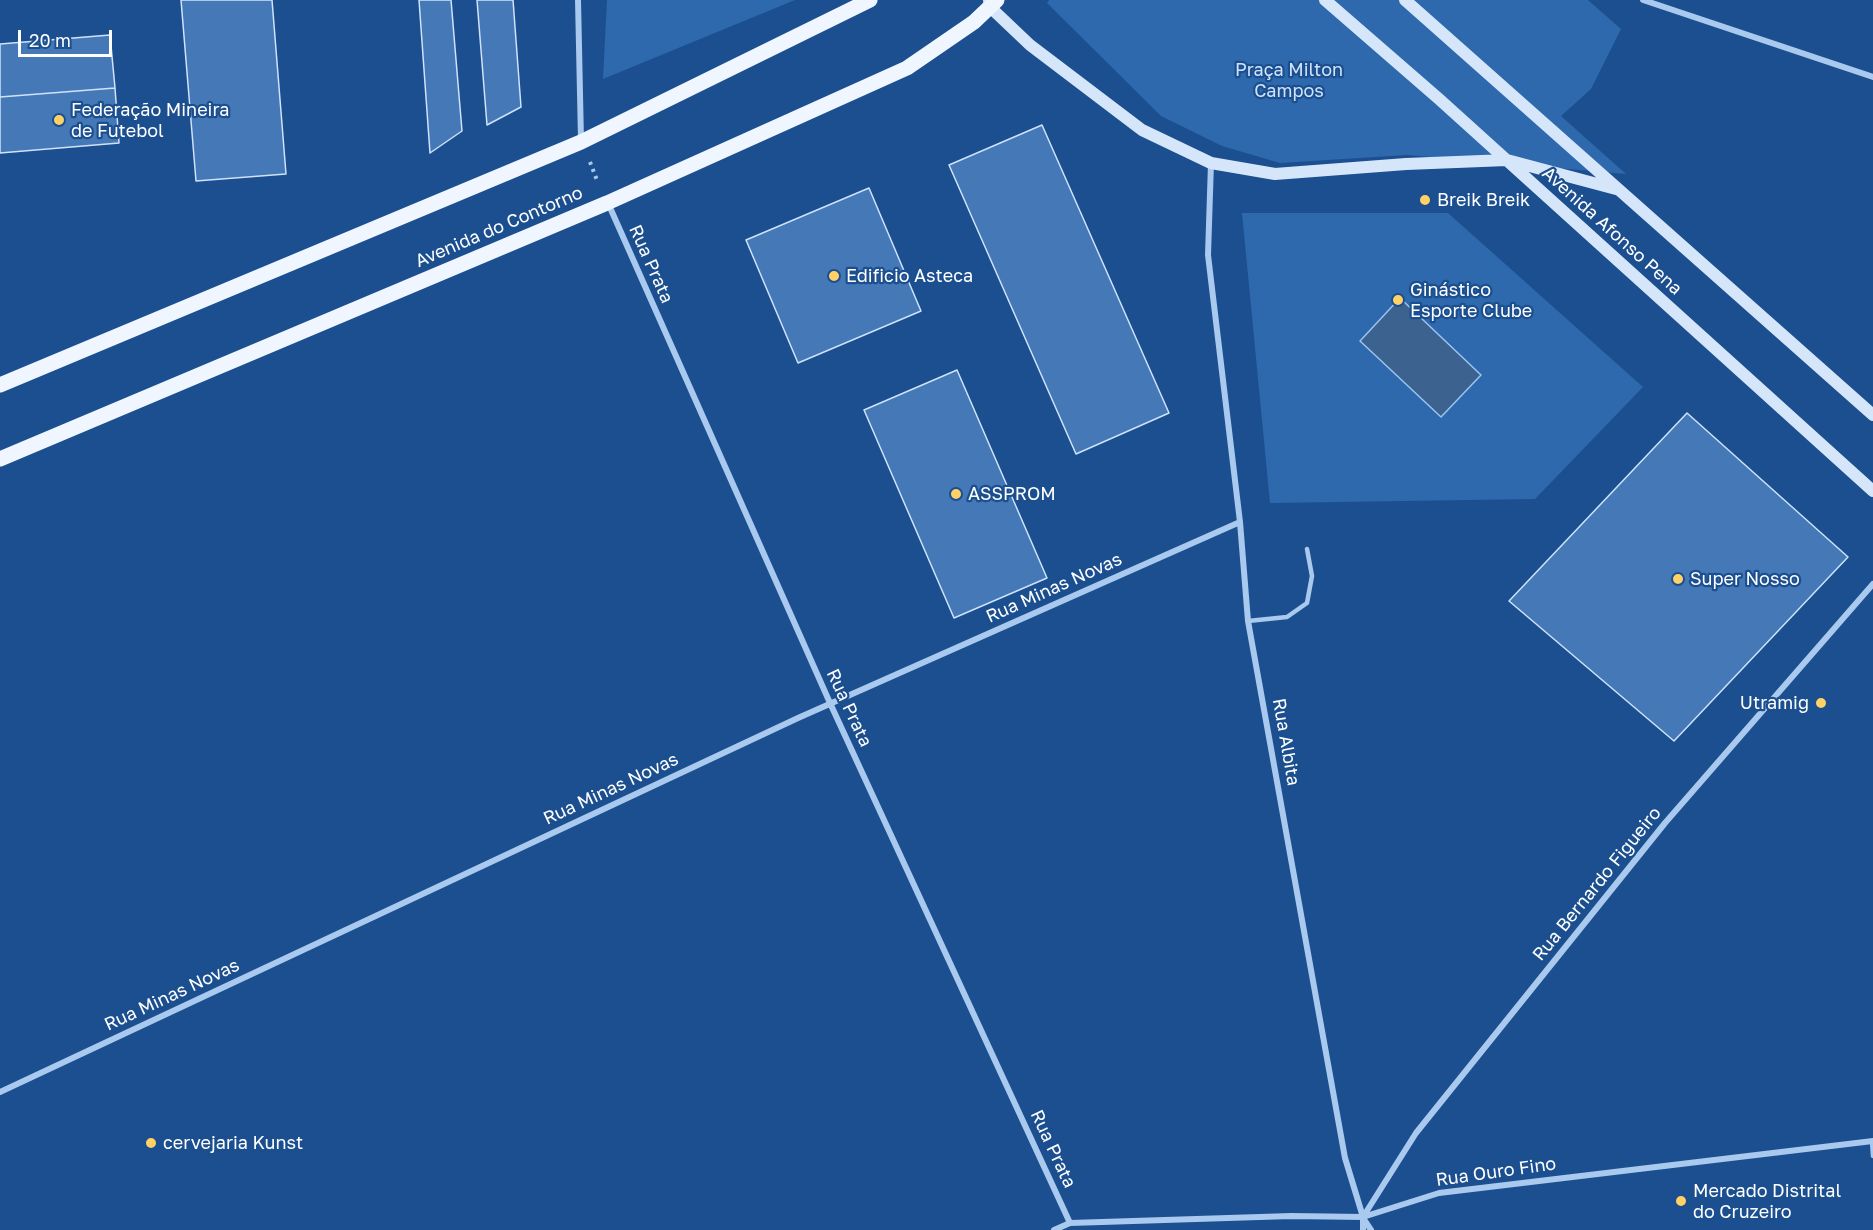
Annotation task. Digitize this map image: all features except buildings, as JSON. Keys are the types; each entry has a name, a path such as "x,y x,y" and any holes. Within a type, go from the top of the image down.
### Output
{"main road":[{"path":"0,385 581,142 870,0"},
{"name":"Avenida Afonso Pena","path":"1325,0 1507,160 1873,491"},
{"name":"Avenida Afonso Pena","path":"1405,0 1873,416"},
{"path":"992,2 1030,45 1142,130 1211,163 1275,174 1406,164 1507,160 1616,189"},
{"name":"Avenida do Contorno","path":"0,459 607,202 907,68 974,22 992,2"}],"street":[{"path":"578,0 581,142"},
{"path":"1643,0 1873,77"},
{"name":"Rua Albita","path":"1211,163 1208,255 1240,522 1248,621 1345,1158 1363,1217 1363,1230"},
{"name":"Rua Prata","path":"607,202 830,703 1070,1222"},
{"name":"Rua Minas Novas","path":"0,1092 830,703 1240,522"},
{"name":"Rua Bernardo Figueiro","path":"1363,1217 1416,1133 1665,823 1873,584"},
{"name":"Rua Ouro Fino","path":"1054,1230 1070,1222 1291,1216 1363,1217 1439,1192 1872,1141"},
{"path":"1363,1217 1371,1230"}],"lane":[{"path":"1248,621 1287,617 1306,603 1312,576 1307,549"},
{"path":"1872,1141 1873,1156"}],"path":[{"path":"581,142 607,202"}],"green space":[{"path":"607,0 795,0 603,79"},
{"name":"Praça Milton Campos","path":"1049,0 1588,0 1621,29 1591,89 1561,116 1626,174 1407,155 1280,163 1222,146 1161,116 1047,3"},
{"name":"Ginástico Esporte Clube","path":"1242,213 1448,213 1643,387 1535,499 1270,503"}],"shaded area":[{"path":"1400,298 1481,375 1441,417 1360,341"}],"place":[{"name":"Federação Mineira de Futebol","path":"59,120"},
{"name":"Breik Breik","path":"1425,200"},
{"name":"Edificio Asteca","path":"834,276"},
{"name":"Ginástico Esporte Clube","path":"1398,300"},
{"name":"ASSPROM","path":"956,494"},
{"name":"Super Nosso","path":"1678,579"},
{"name":"Utramig","path":"1821,703"},
{"name":"cervejaria Kunst","path":"151,1143"},
{"name":"Mercado Distrital do Cruzeiro","path":"1681,1201"}]}
